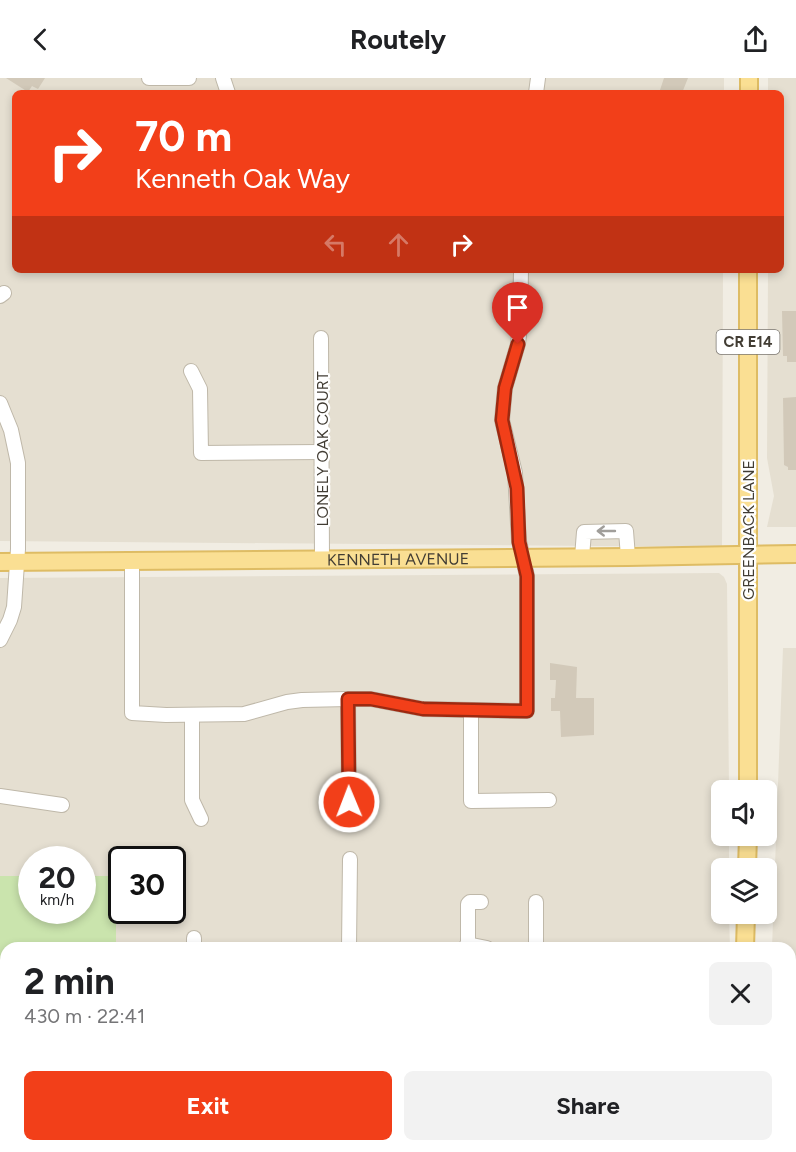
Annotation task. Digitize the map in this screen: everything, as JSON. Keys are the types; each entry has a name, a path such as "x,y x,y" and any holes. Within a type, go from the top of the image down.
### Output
{"main road":[{"name":"GREENBACK LANE","path":"748,273 748,780"},
{"name":"KENNETH AVENUE","path":"8,562 796,554"},
{"path":"745,942 746,924"}],"street":[{"path":"149,78 189,78"},
{"path":"132,561 132,713 244,714 295,701 348,699 371,699 423,709 527,711 527,576 517,523 517,488 502,420 505,388 518,344 521,273"},
{"name":"LONELY OAK COURT","path":"321,338 322,560"},
{"path":"191,370 200,389 201,453 322,452"},
{"path":"0,403 11,430 18,463 8,562 14,607 0,640"},
{"path":"582,557 584,532 626,531 628,557"},
{"path":"348,699 349,802 353,818"},
{"path":"471,710 471,801 549,800"},
{"path":"192,715 192,800 201,819"},
{"path":"0,796 62,805"},
{"path":"350,859 350,942"},
{"path":"467,942 468,904 481,902"},
{"path":"536,902 536,942"}],"shaded area":[{"path":"0,78 724,78 724,90 12,90 12,273 723,273 722,547 0,541"},
{"path":"768,78 796,78 796,527 767,527 774,496 767,458 768,273 784,273 784,90 768,90"},
{"path":"719,573 727,584 729,780 711,780 711,846 729,846 729,858 711,858 711,924 729,924 730,942 116,942 116,924 186,924 186,846 108,846 108,876 96,876 96,846 18,846 18,876 0,876 0,578"},
{"path":"783,648 796,648 796,942 772,942 773,924 777,924 775,858"}],"green space":[{"path":"0,876 18,876 18,924 96,924 96,876 108,876 108,924 116,924 116,942 0,942"}],"building":[{"path":"6,78 45,78 38,89 32,86 29,90 25,90"},
{"path":"664,78 688,78 683,90 660,90"},
{"path":"782,311 796,311 796,362 787,362 787,356 783,356"},
{"path":"796,397 796,470 788,470 788,467 784,465 783,398"},
{"path":"550,663 577,667 576,698 594,698 594,735 561,737 560,711 551,711 551,698 555,698 556,680 550,680"}],"route":[{"path":"349,802 348,699 371,699 423,709 527,711 527,576 519,542 517,488 502,420 505,388 518,344"}]}
